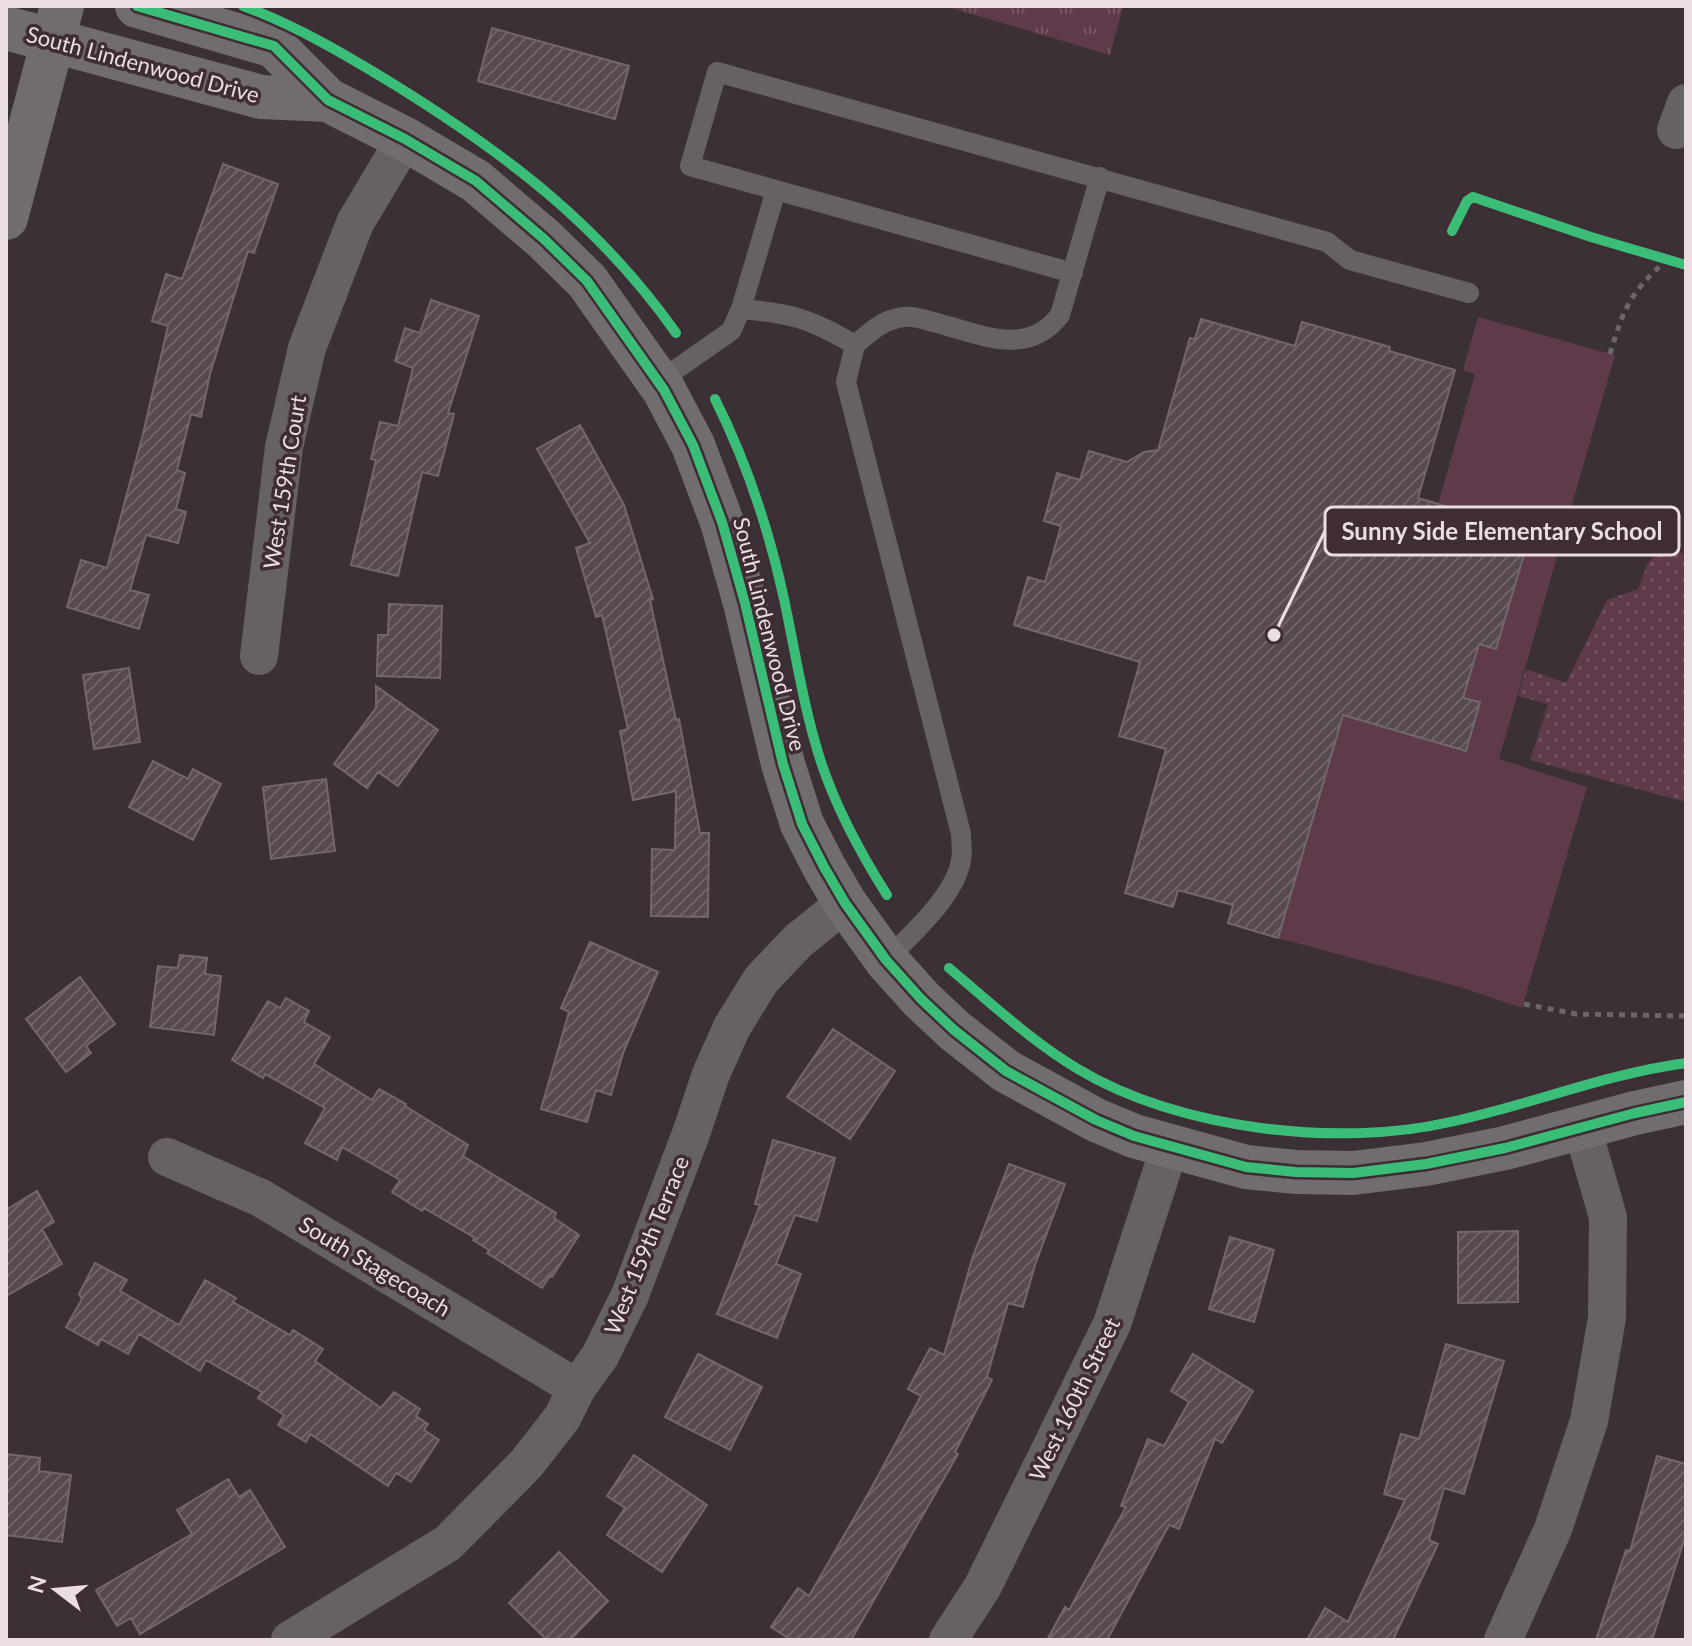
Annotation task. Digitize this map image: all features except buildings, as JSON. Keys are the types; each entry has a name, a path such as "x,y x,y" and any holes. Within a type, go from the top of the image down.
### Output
{"street":[{"name":"South Lindenwood Drive","path":"137,6 274,46 328,100 405,139 476,181 544,239 587,281 658,382 693,445 722,522 745,603 783,764 802,824 845,903 886,960 954,1030 1006,1071 1096,1120 1134,1136 1246,1167 1296,1172 1353,1173 1426,1164 1505,1148 1686,1102"},
{"name":"South Lindenwood Drive","path":"6,28 58,24 261,97 328,100"},
{"path":"6,218 58,24"},
{"name":"West 159th Court","path":"259,656 284,447 307,348 355,223 405,139"},
{"name":"West 159th Terrace","path":"290,1640 448,1543 526,1464 562,1418 577,1388 600,1356 630,1295 711,1074 732,1027 761,980 798,941 845,903"},
{"path":"1503,1640 1553,1529 1589,1421 1607,1318 1608,1217 1582,1127"},
{"name":"West 160th Street","path":"948,1640 983,1586 1112,1324 1170,1146"},
{"name":"South Stagecoach","path":"167,1157 261,1198 577,1388"}],"lane":[{"path":"1073,273 690,166 717,72 1327,242 1350,260 1469,293"},
{"path":"886,960 921,925 953,883 961,860 961,834 846,382 855,345 881,323 905,316 1009,341 1028,340 1051,327 1060,315 1100,177"},
{"path":"658,382 731,331 741,309 776,190"},
{"path":"741,309 795,315 819,323 855,345"}],"path":[{"path":"1652,255 1672,261"},
{"path":"1610,354 1631,297 1672,261"},
{"path":"1524,1004 1576,1014 1686,1016"}],"green space":[{"path":"945,6 1123,6 1110,55"},
{"path":"1478,317 1615,355 1499,759 1587,787 1522,1008 1463,988 1278,938 1343,715 1466,751 1479,702 1463,698 1479,644 1497,648 1531,532 1438,504 1475,374 1463,370"},
{"path":"1661,544 1686,555 1686,802 1530,760 1548,704 1518,696 1526,669 1566,683 1607,600 1638,589 1648,563"}],"cycle path":[{"path":"137,6 274,46 328,100 405,139 476,181 544,239 587,281 664,390 693,445 722,522 745,603 783,764 802,824 824,867 845,903 886,960 954,1030 1006,1071 1096,1120 1134,1136 1246,1167 1296,1172 1353,1173 1426,1164 1505,1148 1686,1102"},
{"path":"243,6 302,32 358,63 436,111 513,165 549,194 616,258 676,333"},
{"path":"1452,231 1467,201 1473,197 1686,265"},
{"path":"715,399 747,472 764,522 822,765 851,832 887,895"},
{"path":"949,968 1044,1046 1118,1090 1210,1119 1259,1128 1359,1133 1406,1130 1480,1115 1626,1074 1686,1063"}],"place":[{"name":"Sunny Side Elementary School","path":"1274,635"}]}
